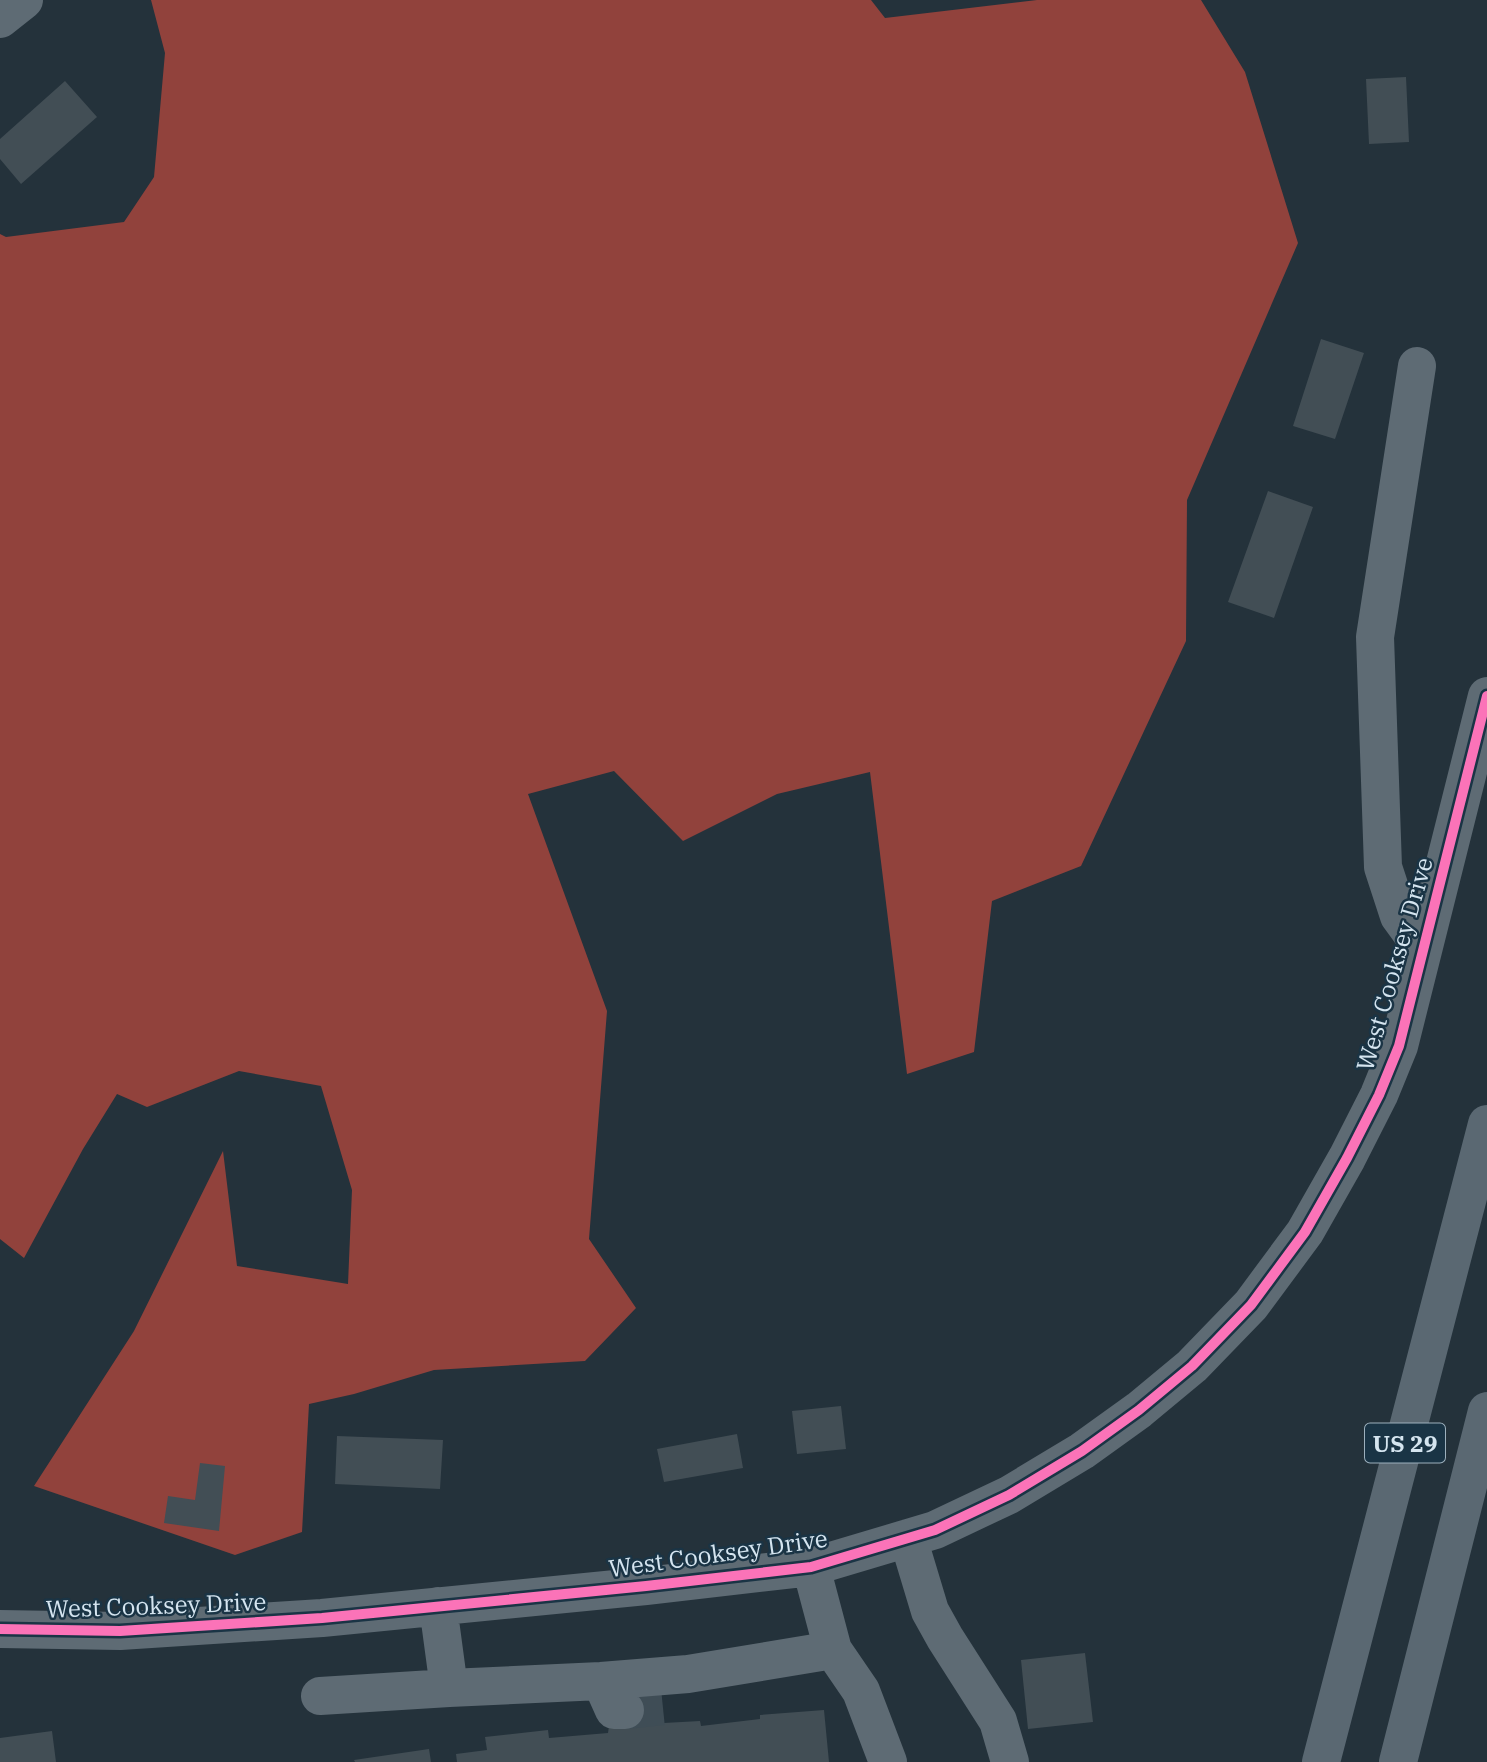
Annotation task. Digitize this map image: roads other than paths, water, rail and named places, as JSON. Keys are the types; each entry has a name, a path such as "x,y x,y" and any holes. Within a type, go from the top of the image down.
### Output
{"highway":[{"name":"US 29","path":"1321,1762 1487,1124"},
{"name":"US 29","path":"1398,1762 1487,1411"}],"street":[{"path":"0,19 24,0"},
{"path":"1417,366 1375,637 1383,867 1399,916 1423,949"},
{"name":"West Cooksey Drive","path":"0,1629 120,1631 322,1618 811,1567 935,1530 1009,1495 1082,1451 1139,1410 1192,1366 1251,1305 1305,1232 1347,1158 1379,1095 1399,1046 1487,696"},
{"path":"908,1538 930,1611 998,1721 1010,1762"},
{"path":"811,1567 834,1650 861,1691 888,1762"},
{"path":"438,1606 449,1688"},
{"path":"320,1696 449,1688 613,1695 681,1690 834,1650"}],"tunnel":[{"path":"625,1710 674,1705"}]}
